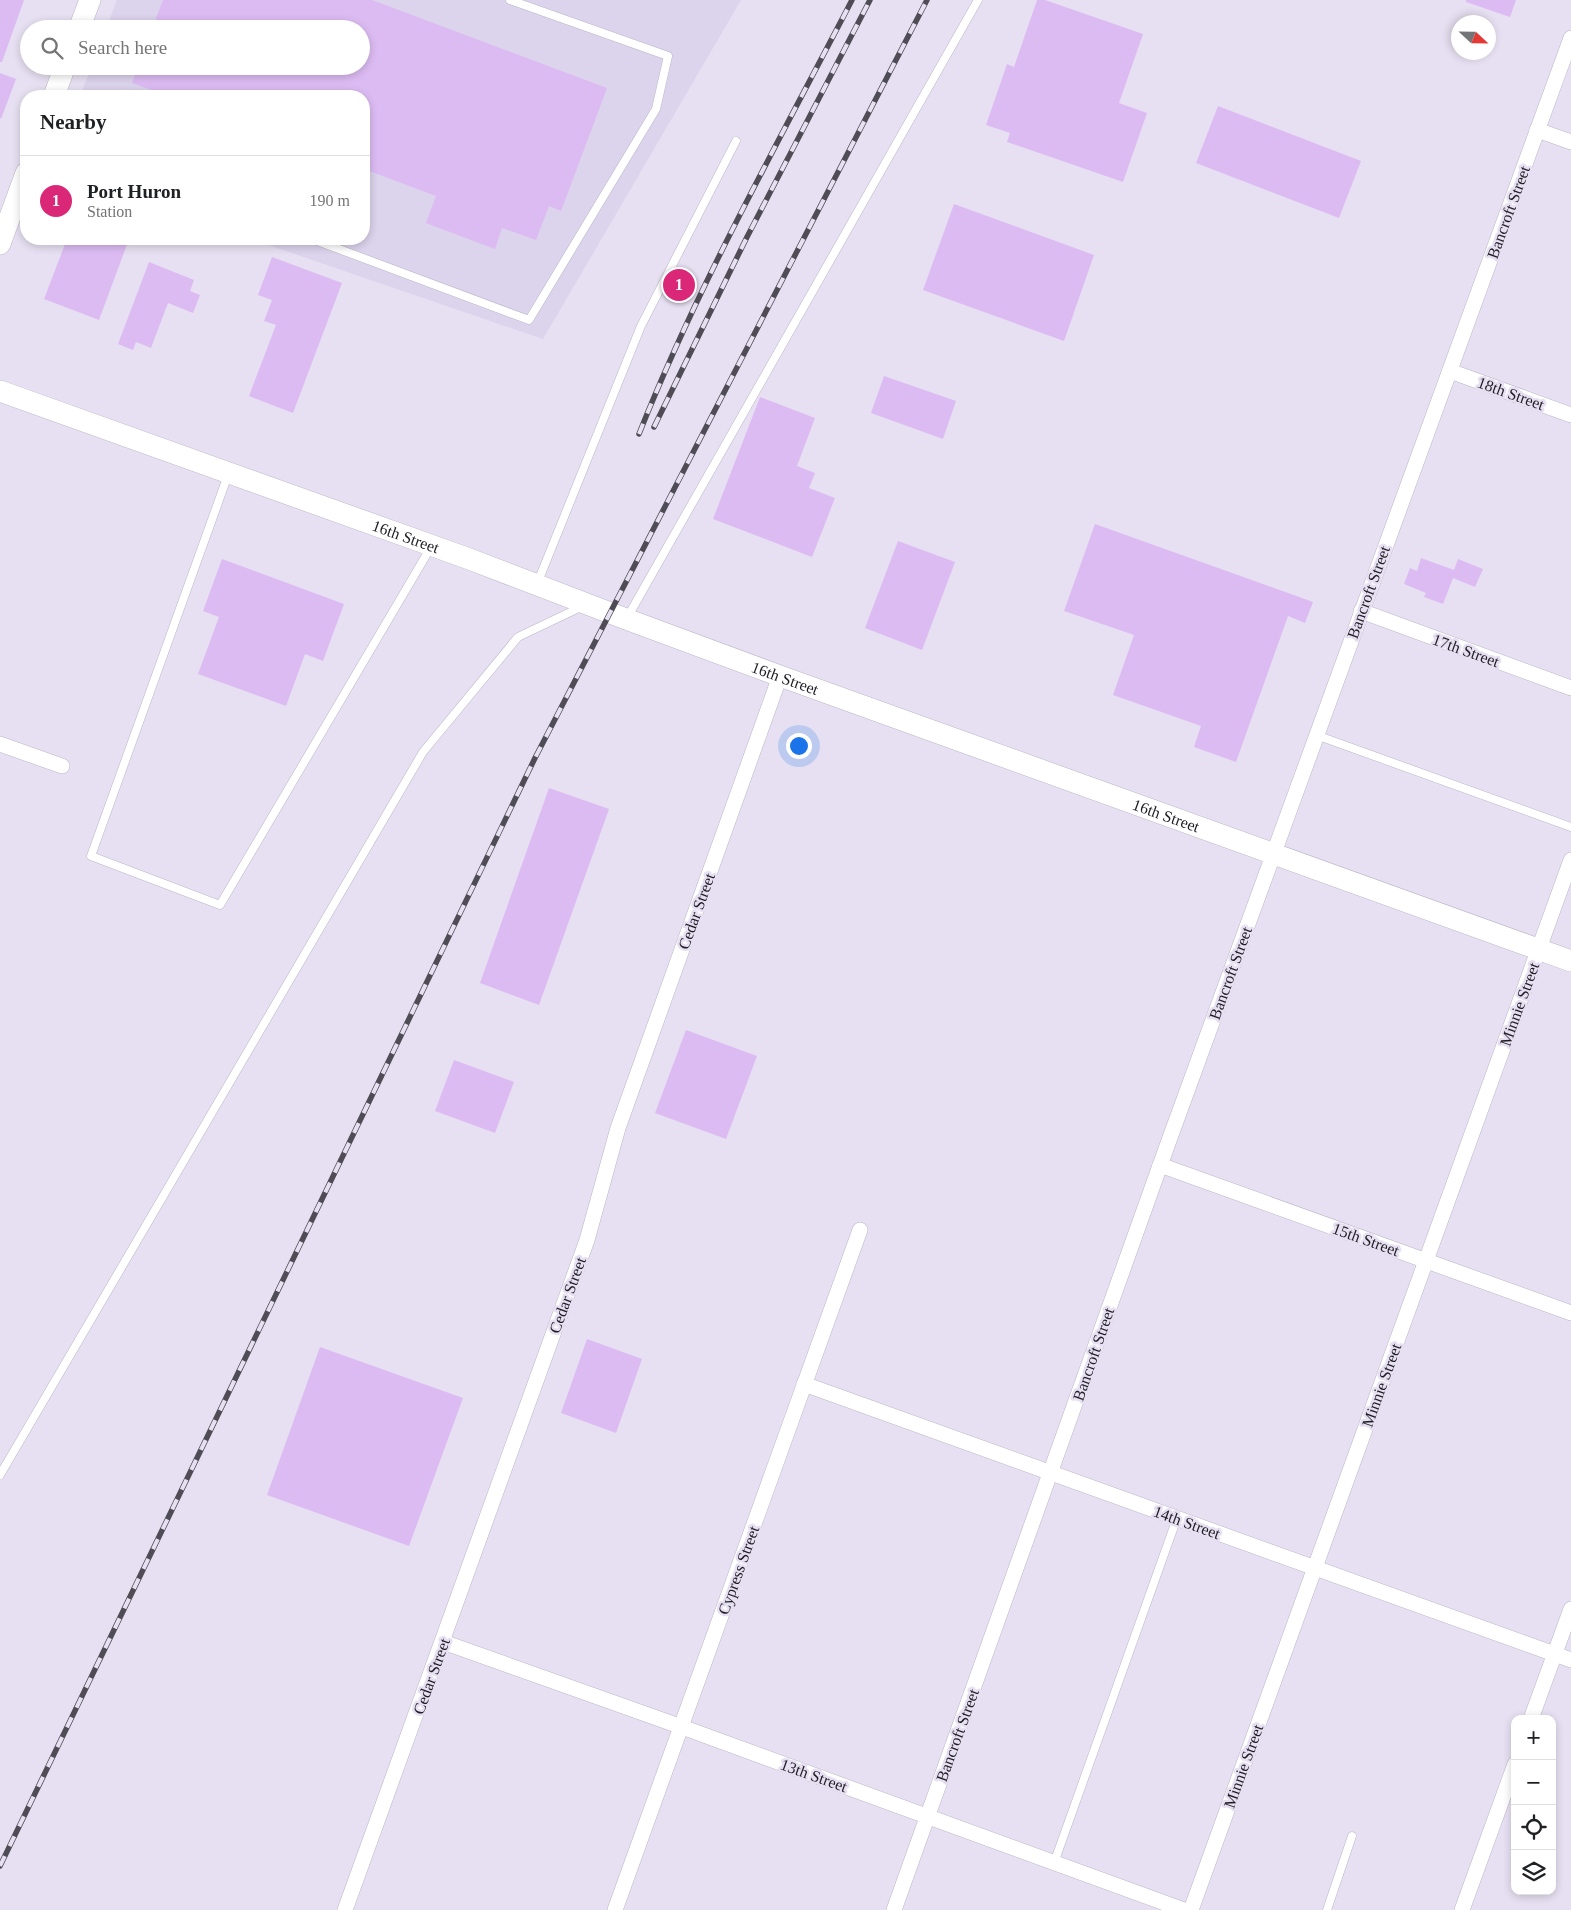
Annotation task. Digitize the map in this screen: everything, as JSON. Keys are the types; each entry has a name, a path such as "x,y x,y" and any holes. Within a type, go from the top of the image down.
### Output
{"street":[{"path":"82,20 90,0"},
{"name":"Bancroft Street","path":"894,1910 1160,1165 1571,38"},
{"path":"56,90 62,75"},
{"path":"1538,130 1571,142"},
{"path":"0,244 20,189"},
{"name":"18th Street","path":"1450,371 1571,415"},
{"name":"16th Street","path":"0,391 432,545 780,676 1571,961"},
{"name":"17th Street","path":"1361,611 1571,688"},
{"name":"Cedar Street","path":"345,1910 587,1240 618,1128 780,676"},
{"path":"0,744 62,766"},
{"name":"Minnie Street","path":"1191,1910 1571,860"},
{"name":"15th Street","path":"1160,1165 1571,1313"},
{"name":"Cypress Street","path":"615,1910 860,1230"},
{"name":"14th Street","path":"804,1384 1571,1660"},
{"path":"1532,1715 1571,1609"},
{"name":"13th Street","path":"443,1642 1184,1910"},
{"path":"1462,1910 1511,1775"}],"lane":[{"path":"328,245 529,320 656,110 668,56 510,0"},
{"path":"626,619 978,0"},
{"path":"537,585 641,326 736,141"},
{"path":"228,473 91,856 220,905 432,545"},
{"path":"0,1475 423,752 518,637 587,604"},
{"path":"1316,735 1571,827"},
{"path":"1054,1863 1176,1518"},
{"path":"1327,1910 1352,1836"}],"shaded area":[{"path":"117,0 741,0 543,339 269,245 370,245 370,90 82,90 88,75 370,75 370,20 109,20"}],"building":[{"path":"0,0 24,0 2,62 0,62"},
{"path":"163,0 372,0 607,88 561,211 549,206 536,240 502,228 495,249 426,223 436,196 370,171 370,90 152,90 132,83 135,75 370,75 370,20 155,20"},
{"path":"1037,0 1045,0 1143,34 1119,103 1147,113 1123,182 1007,142 1010,133 986,125 1007,64 1014,67"},
{"path":"1466,0 1516,0 1510,17 1466,2"},
{"path":"0,73 16,79 1,119 0,118"},
{"path":"1218,106 1361,161 1339,218 1196,163"},
{"path":"954,204 1094,255 1064,341 923,290"},
{"path":"65,245 127,245 99,320 44,299"},
{"path":"272,257 342,283 293,413 249,396 276,325 264,321 272,300 258,295"},
{"path":"149,262 194,280 190,291 200,295 193,313 168,303 151,348 136,342 133,350 118,344"},
{"path":"884,376 956,401 943,439 871,413"},
{"path":"760,397 815,418 797,466 815,473 809,488 835,498 812,557 713,519"},
{"path":"1095,524 1313,602 1305,623 1288,616 1236,762 1194,747 1201,726 1113,695 1134,635 1064,611"},
{"path":"898,541 955,562 922,650 865,628"},
{"path":"1421,558 1454,570 1458,559 1483,569 1475,587 1453,578 1443,604 1424,597 1426,593 1404,584 1410,568 1417,571"},
{"path":"222,559 344,604 323,661 305,654 286,706 198,674 219,617 203,611"},
{"path":"549,788 609,809 539,1005 480,983"},
{"path":"686,1030 757,1056 726,1139 655,1113"},
{"path":"454,1060 514,1082 495,1133 435,1111"},
{"path":"587,1339 642,1359 616,1433 561,1413"},
{"path":"320,1347 463,1398 409,1546 267,1495"}],"railway":[{"path":"639,434 662,378 713,269 852,0"},
{"path":"654,427 747,237 870,0"},
{"path":"0,1866 535,758 927,0"}],"place":[{"name":"Port Huron","path":"679,285"}]}
